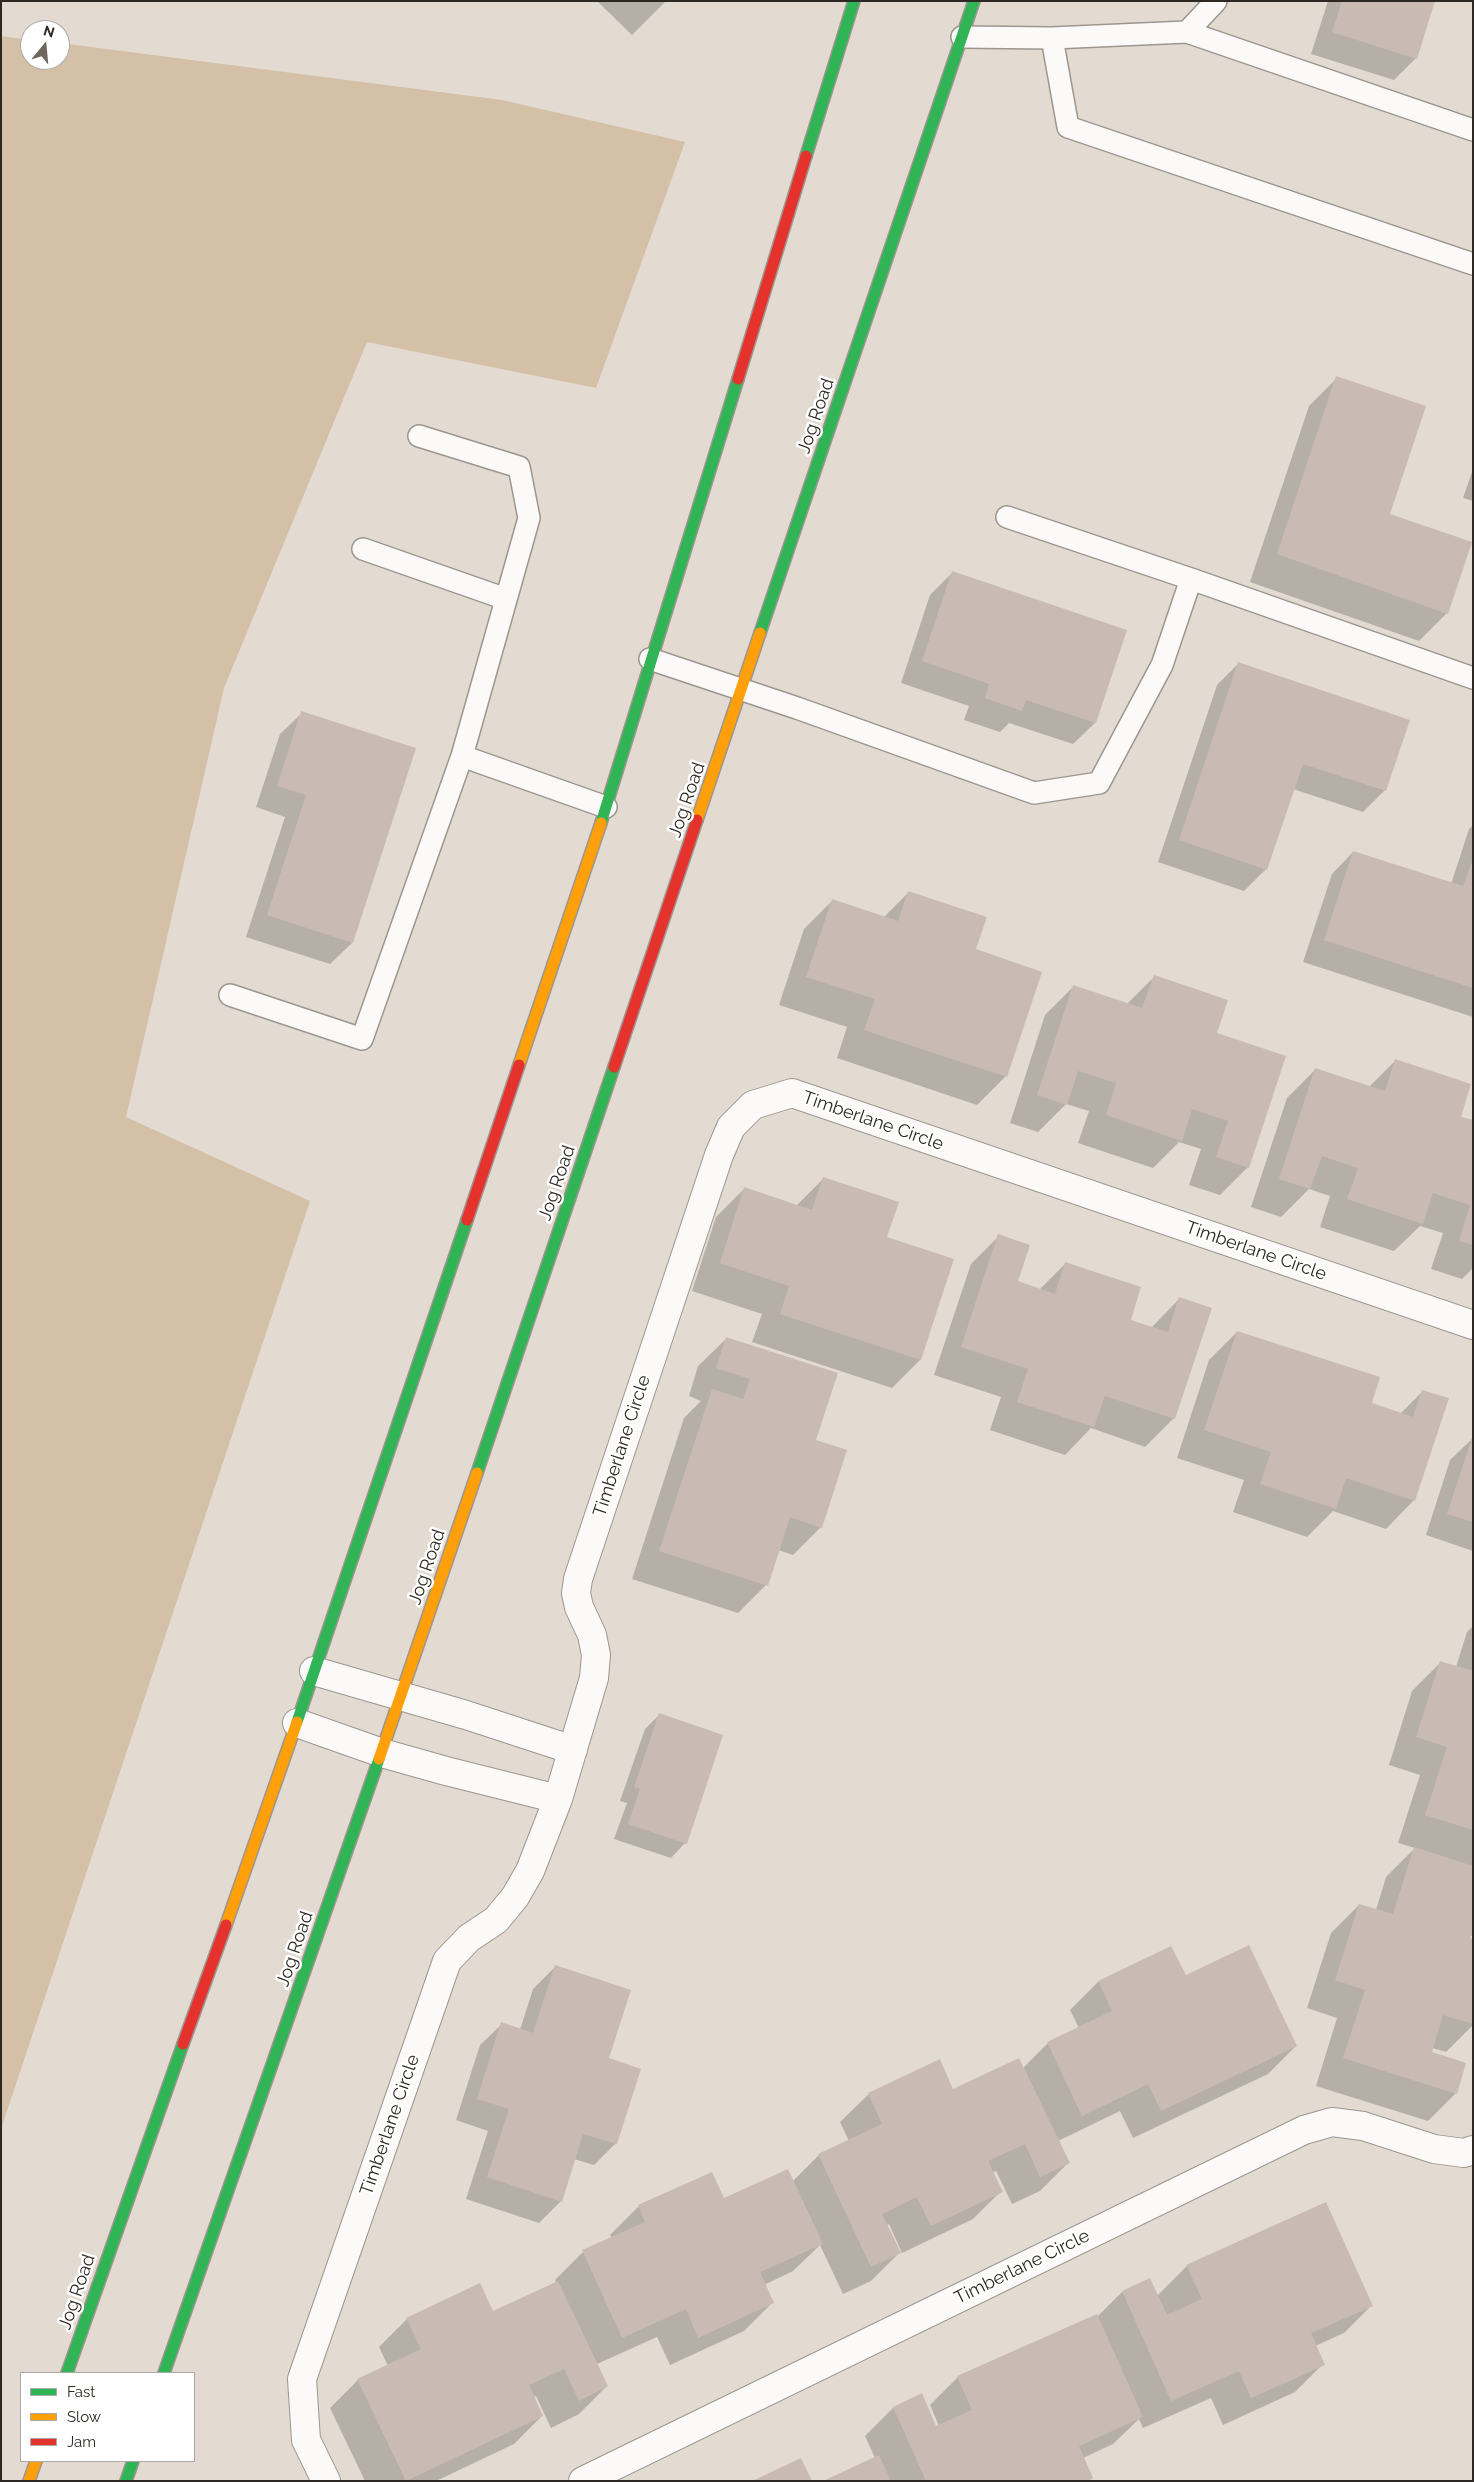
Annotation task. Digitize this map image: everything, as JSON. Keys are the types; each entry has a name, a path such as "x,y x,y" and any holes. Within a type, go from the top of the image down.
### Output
{"main road":[{"name":"Jog Road","path":"67,2372 297,1723 606,807 854,1"},
{"name":"Jog Road","path":"164,2372 382,1753 974,1"},
{"path":"29,2481 36,2462"},
{"path":"126,2481 133,2462"}],"street":[{"name":"Timberlane Circle","path":"326,2481 306,2440 302,2380 447,1961 469,1938 496,1920 515,1897 530,1871 558,1799 594,1678 596,1655 592,1634 579,1607 576,1593 578,1579 719,1155 731,1126 753,1105 792,1093 1473,1325"},
{"path":"314,1671 573,1750"},
{"path":"297,1723 382,1753 558,1799"},
{"name":"Timberlane Circle","path":"583,2481 1304,2130 1332,2122 1363,2126 1434,2149 1464,2153 1473,2150"}],"lane":[{"path":"1187,32 1216,1"},
{"path":"962,37 1052,38 1187,32 1473,130"},
{"path":"1052,38 1068,127 1473,264"},
{"path":"230,996 362,1040 462,756 529,518 519,467 419,436"},
{"path":"1007,517 1473,678"},
{"path":"363,549 506,599"},
{"path":"650,659 743,689 1034,793 1099,783 1162,665 1190,580"},
{"path":"462,756 606,807"}],"shaded area":[{"path":"1,36 20,39 20,70 70,70 70,44 502,100 685,142 596,388 367,342 224,688 126,1117 310,1201 1,2129"}],"building":[{"path":"1342,1 1435,1 1417,59 1332,32"},
{"path":"1336,376 1426,406 1390,514 1472,542 1448,614 1277,554"},
{"path":"952,571 1127,630 1096,723 1026,700 1022,711 985,698 989,684 922,661"},
{"path":"1238,662 1410,720 1386,791 1303,764 1267,870 1179,840"},
{"path":"301,711 416,748 353,943 267,915 306,795 277,786"},
{"path":"1353,851 1463,886 1473,859 1473,988 1324,940"},
{"path":"908,891 987,917 976,949 1042,972 1007,1077 864,1030 875,999 806,977 832,899 898,921"},
{"path":"1154,975 1228,1000 1217,1033 1286,1056 1249,1168 1216,1157 1228,1121 1192,1109 1182,1141 1106,1115 1116,1083 1078,1071 1067,1105 1037,1095 1073,985 1142,1008"},
{"path":"1395,1059 1471,1084 1461,1117 1473,1120 1473,1245 1459,1241 1470,1205 1433,1193 1423,1224 1347,1199 1358,1168 1322,1156 1310,1189 1279,1179 1315,1068 1385,1091"},
{"path":"823,1177 899,1202 887,1237 954,1259 921,1360 780,1314 789,1286 720,1263 744,1187 812,1210"},
{"path":"998,1234 1030,1245 1018,1281 1055,1294 1065,1262 1141,1287 1131,1320 1168,1332 1179,1297 1212,1308 1175,1419 1105,1396 1094,1427 1017,1402 1028,1369 961,1347"},
{"path":"1237,1331 1380,1377 1372,1403 1413,1417 1422,1390 1449,1398 1415,1501 1346,1478 1336,1509 1260,1484 1271,1452 1204,1430"},
{"path":"726,1337 838,1373 816,1440 847,1450 822,1528 790,1517 768,1586 659,1551 712,1389 743,1399 750,1379 716,1368"},
{"path":"1473,1435 1473,1522 1447,1514"},
{"path":"1440,1661 1473,1671 1473,1830 1425,1815 1447,1747 1416,1737"},
{"path":"659,1713 723,1735 687,1844 628,1824 640,1789 634,1787"},
{"path":"1414,1847 1473,1866 1473,1930 1470,1938 1473,1939 1473,2024 1443,2015 1432,2052 1466,2063 1457,2094 1343,2058 1365,1990 1335,1980 1359,1904 1393,1914"},
{"path":"1249,1945 1297,2046 1161,2111 1148,2084 1082,2116 1047,2042 1112,2011 1098,1981 1171,1946 1186,1975"},
{"path":"555,1965 631,1990 609,2058 641,2069 617,2144 583,2134 562,2202 487,2177 509,2109 477,2099 501,2022 533,2033"},
{"path":"1019,2058 1070,2163 1040,2177 1025,2144 988,2161 1003,2192 931,2226 917,2197 882,2214 901,2253 871,2267 818,2154 882,2124 868,2093 940,2059 953,2089"},
{"path":"788,2169 823,2244 760,2272 774,2303 698,2338 686,2309 622,2338 582,2250 645,2222 638,2205 712,2172 724,2198"},
{"path":"1326,2202 1373,2306 1311,2333 1325,2365 1251,2398 1239,2371 1171,2401 1122,2291 1150,2278 1167,2315 1202,2299 1186,2265"},
{"path":"558,2281 608,2386 579,2401 564,2369 529,2385 543,2416 406,2481 357,2379 421,2349 406,2318 480,2283 493,2311"},
{"path":"1097,2314 1143,2417 1079,2446 1093,2478 1088,2481 926,2481 893,2407 922,2393 936,2426 972,2410 957,2376"},
{"path":"879,2455 891,2481 823,2481"},
{"path":"801,2458 812,2481 752,2481"}],"traffic: fast":[{"path":"806,156 854,1"},
{"path":"760,633 974,1"},
{"path":"601,823 738,379"},
{"path":"477,1473 614,1067"},
{"path":"297,1722 467,1220"},
{"path":"164,2372 379,1759"},
{"path":"67,2372 183,2044"},
{"path":"126,2481 133,2462"}],"traffic: slow":[{"path":"697,820 760,633"},
{"path":"519,1065 601,823"},
{"path":"379,1759 477,1473"},
{"path":"226,1925 297,1722"},
{"path":"29,2481 36,2462"}],"traffic: jam":[{"path":"738,379 806,156"},
{"path":"614,1067 697,820"},
{"path":"467,1220 519,1065"},
{"path":"183,2044 226,1925"}]}
